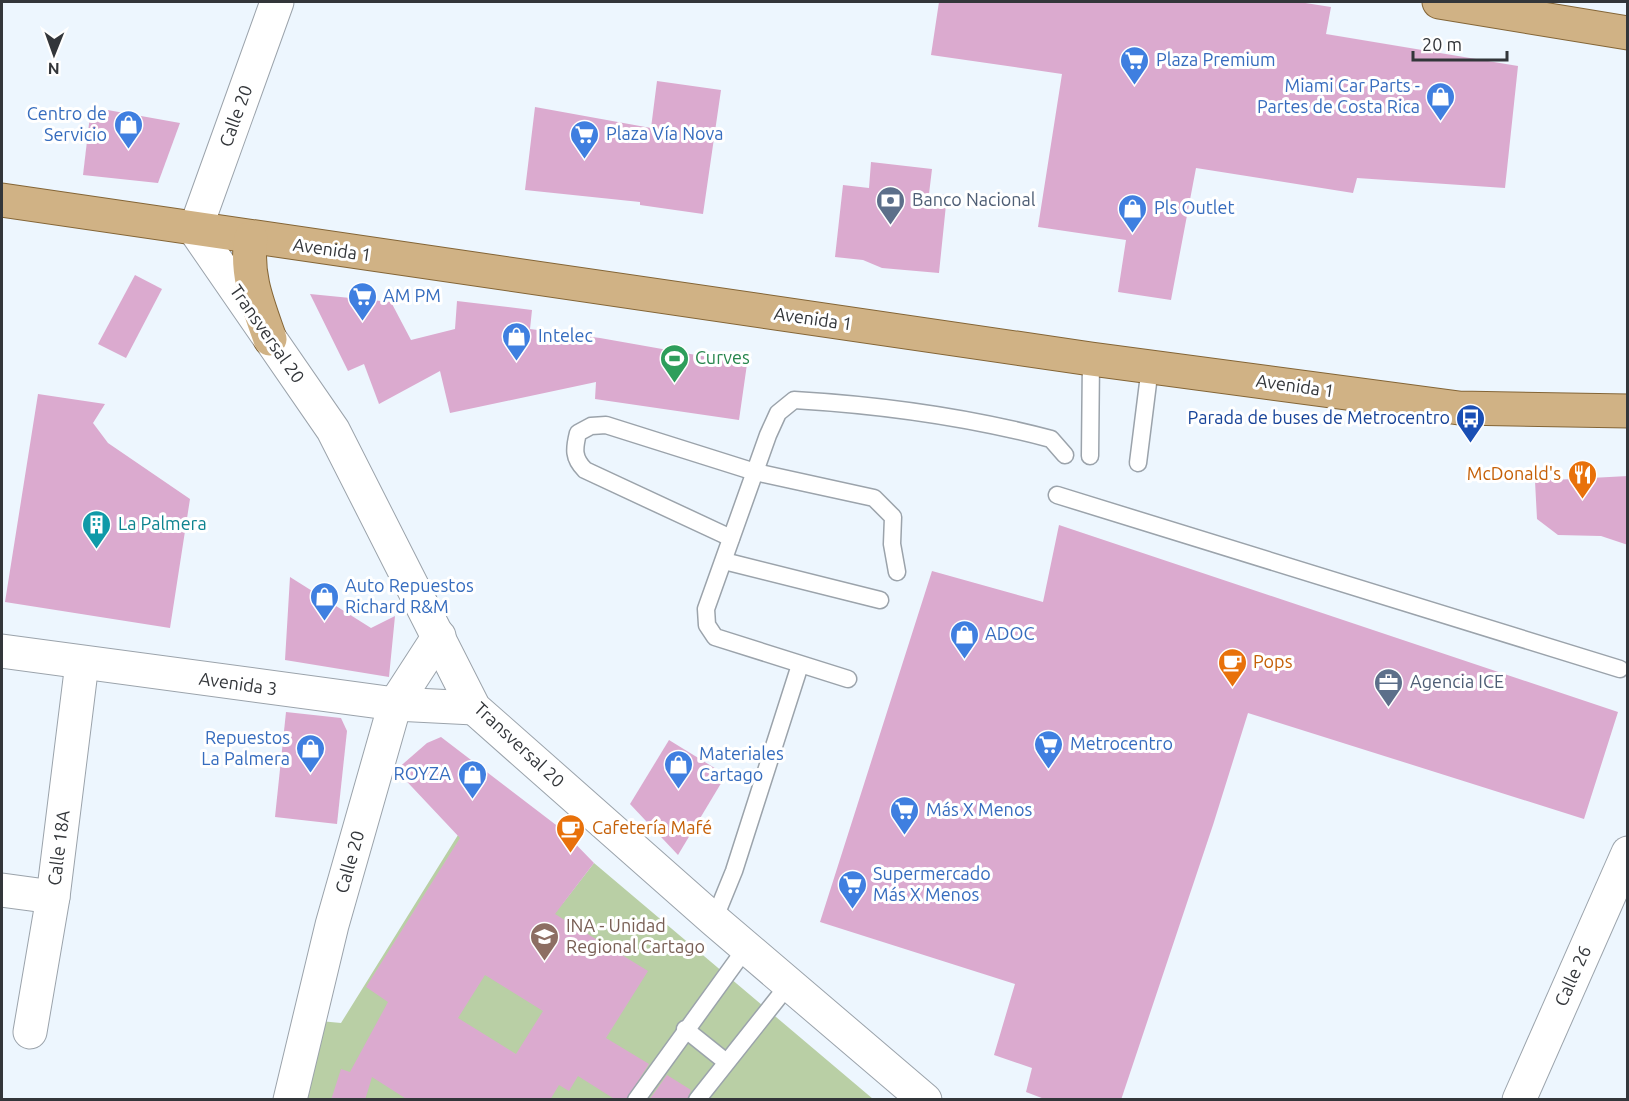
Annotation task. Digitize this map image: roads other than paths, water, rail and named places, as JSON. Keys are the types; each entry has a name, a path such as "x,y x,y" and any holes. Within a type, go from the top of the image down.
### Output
{"main road":[{"path":"1439,2 1628,33"},
{"name":"Avenida 1","path":"2,200 195,230 1091,359 1459,408 1628,411"},
{"path":"251,238 248,256 251,284 270,339"}],"street":[{"name":"Calle 20","path":"195,230 277,2"},
{"name":"Transversal 20","path":"195,230 333,429 474,708 746,948 926,1100"},
{"name":"Calle 20","path":"290,1100 332,925 395,704 439,636"},
{"name":"Avenida 3","path":"2,651 395,704 474,708"},
{"name":"Calle 18A","path":"30,1032 53,897 82,663"},
{"name":"Calle 26","path":"1519,1100 1628,853"},
{"path":"2,890 53,897"}],"lane":[{"path":"1090,456 1091,359"},
{"path":"1138,463 1150,367"},
{"path":"848,679 715,637 707,625 706,609 778,413 794,400 863,406 1028,433 1051,439 1065,455"},
{"path":"731,538 585,470 577,462 574,448 578,433 591,426 606,425 755,472 874,498 892,517 892,544 897,572"},
{"path":"1057,495 1620,669"},
{"path":"724,561 880,600"},
{"path":"714,920 734,871 800,665"},
{"path":"636,1100 685,1029 746,948"},
{"path":"697,1100 725,1061 789,984"},
{"path":"685,1029 725,1061"}],"place":[{"name":"Plaza Premium","path":"1135,86"},
{"name":"Miami Car Parts - Partes de Costa Rica","path":"1441,122"},
{"name":"Centro de Servicio","path":"128,150"},
{"name":"Plaza Vía Nova","path":"585,160"},
{"name":"Banco Nacional","path":"891,226"},
{"name":"Pls Outlet","path":"1133,234"},
{"name":"AM PM","path":"362,322"},
{"name":"Intelec","path":"517,362"},
{"name":"Curves","path":"674,384"},
{"name":"Parada de buses de Metrocentro","path":"1471,444"},
{"name":"McDonald's","path":"1582,500"},
{"name":"La Palmera","path":"97,550"},
{"name":"Auto Repuestos Richard R&M","path":"324,622"},
{"name":"ADOC","path":"964,660"},
{"name":"Pops","path":"1232,688"},
{"name":"Agencia ICE","path":"1389,708"},
{"name":"Metrocentro","path":"1049,770"},
{"name":"Repuestos La Palmera","path":"311,774"},
{"name":"Materiales Cartago","path":"678,790"},
{"name":"ROYZA","path":"472,800"},
{"name":"Más X Menos","path":"905,836"},
{"name":"Cafetería Mafé","path":"571,854"},
{"name":"Supermercado Más X Menos","path":"852,910"},
{"name":"INA - Unidad Regional Cartago","path":"545,962"}]}
